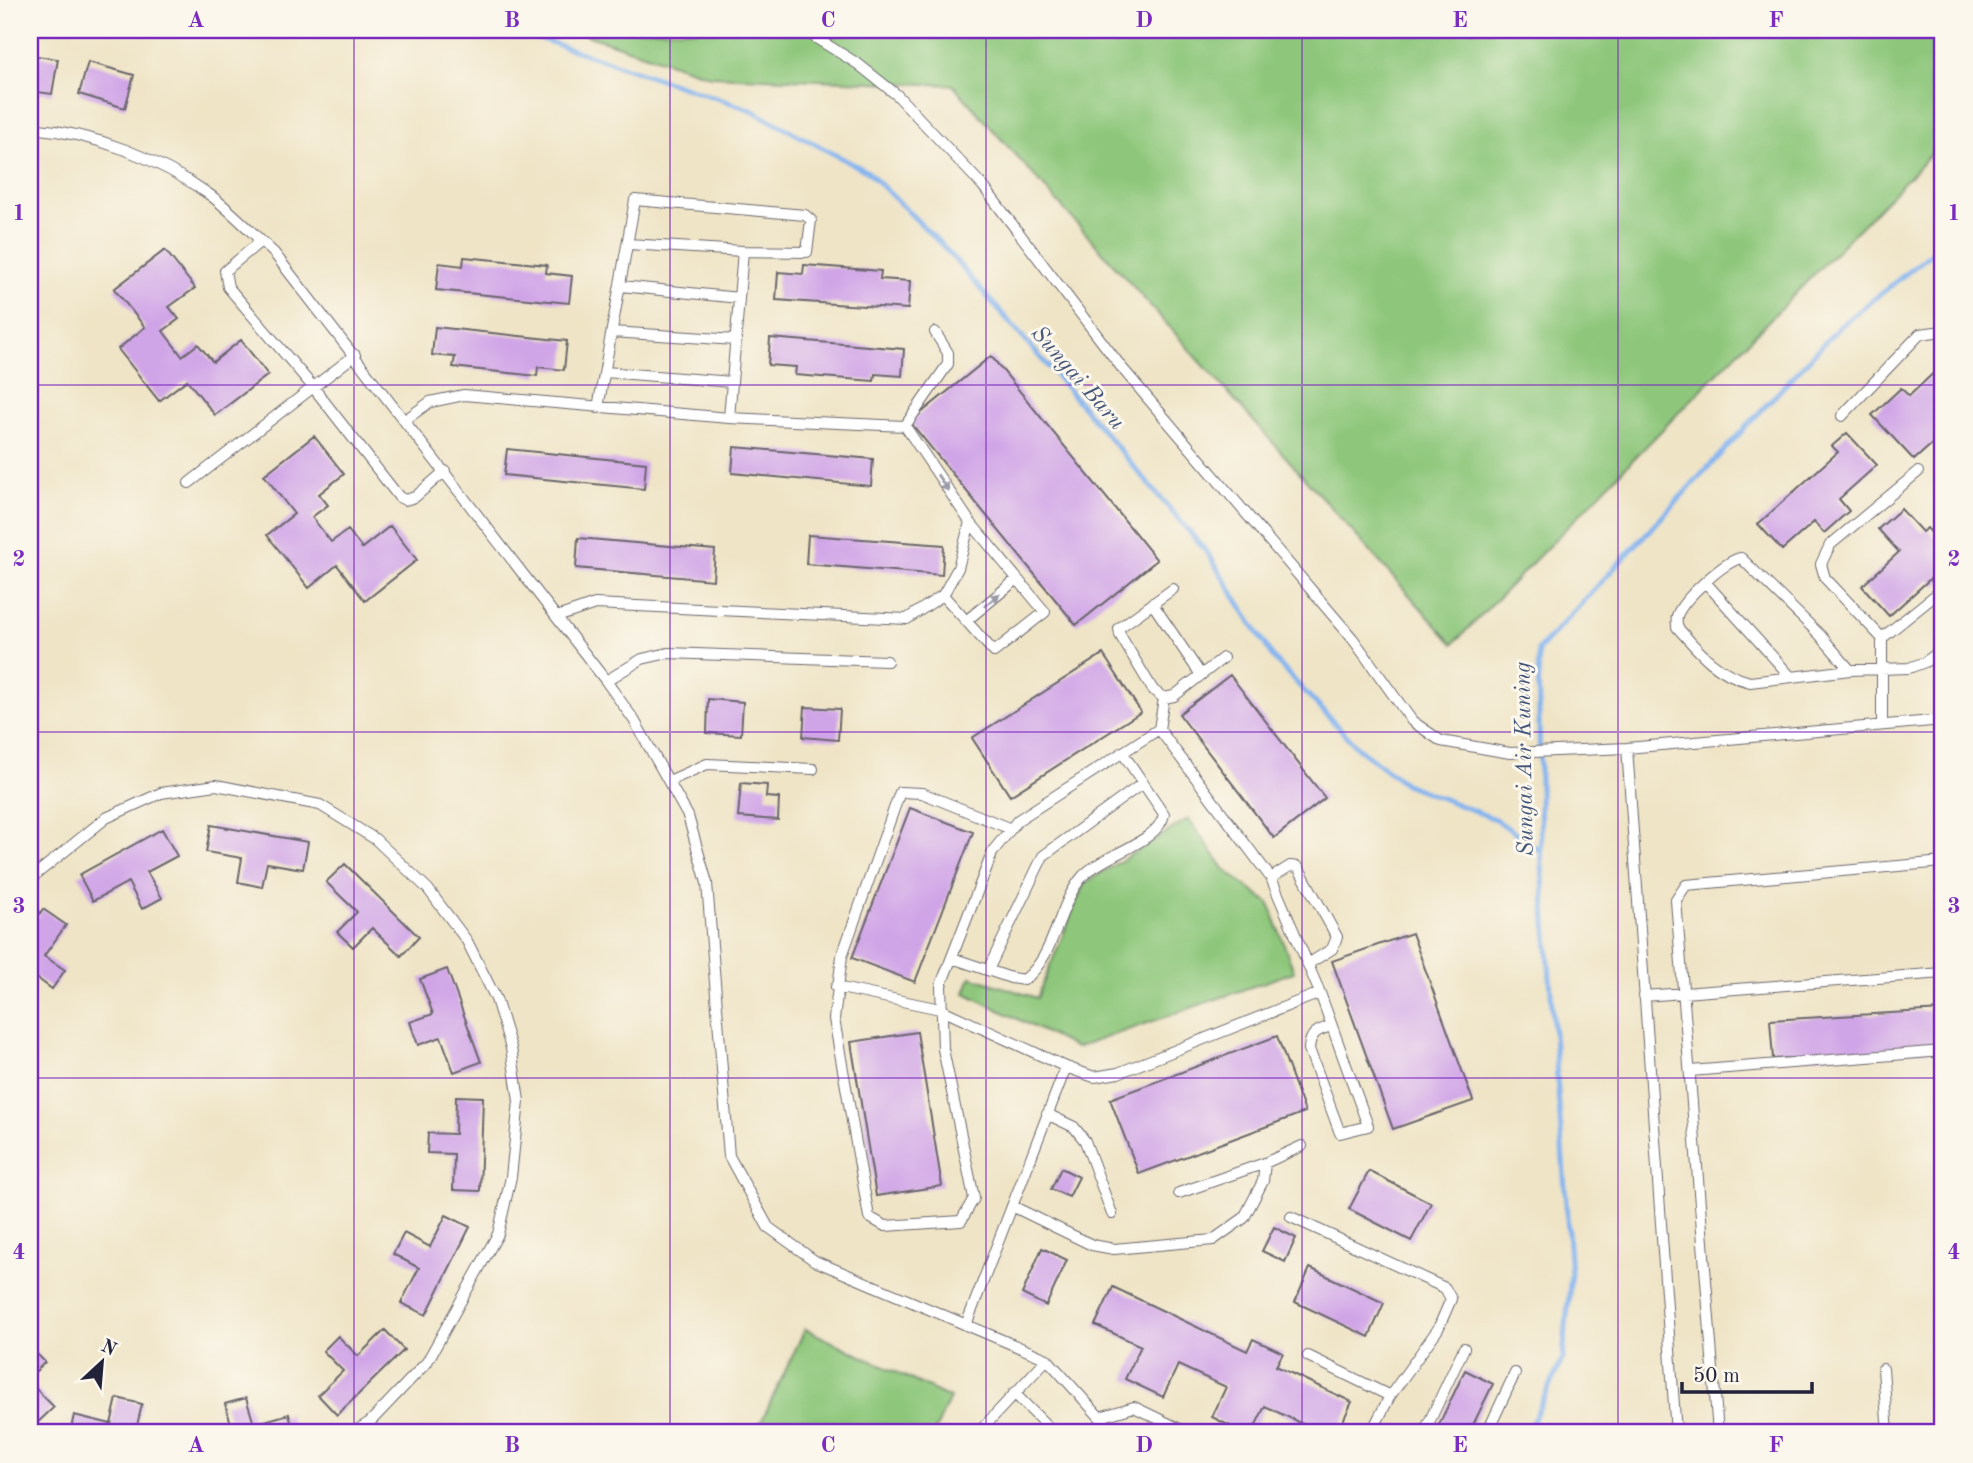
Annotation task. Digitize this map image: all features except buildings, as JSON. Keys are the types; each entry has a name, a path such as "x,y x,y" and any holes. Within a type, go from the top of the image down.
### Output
{"lane":[{"path":"803,30 858,64 897,95 983,186 1122,368 1353,639 1412,721 1441,741 1510,752 1626,748 1943,720"},
{"path":"30,128 55,130 132,151 210,195 274,253 635,720 688,816 707,883 729,1156 768,1227 815,1261 1047,1359 1114,1433"},
{"path":"598,408 635,200 806,215 811,220 807,252 628,244"},
{"path":"261,241 225,271 224,279 313,387 398,497 405,500 415,497 445,471"},
{"path":"729,418 743,251"},
{"path":"621,286 739,298"},
{"path":"1842,416 1920,334 1943,331"},
{"path":"612,332 736,340"},
{"path":"905,426 947,365 948,353 935,332"},
{"path":"189,483 355,355"},
{"path":"605,372 732,382"},
{"path":"405,420 430,402 464,395 729,418 905,426"},
{"path":"905,426 970,522 1045,612 994,652 943,595"},
{"path":"1882,725 1882,638 1825,578 1821,564 1830,545 1918,472"},
{"path":"557,617 595,604 907,620 943,595 958,568 970,522"},
{"path":"1850,670 1747,561 1741,558 1730,561 1685,602 1678,616 1677,627 1707,662 1734,678 1750,682 1850,670 1916,666 1943,649"},
{"path":"966,621 1017,579"},
{"path":"1706,583 1791,677"},
{"path":"1173,589 1122,624 1120,635 1153,690 1164,698 1174,696 1223,657"},
{"path":"1882,638 1943,589"},
{"path":"1152,603 1201,674"},
{"path":"606,681 642,659 668,653 887,661"},
{"path":"1164,698 1159,729 1271,878 1320,993 1332,1026 1368,1126 1340,1133 1309,1049 1310,1039 1316,1031 1332,1026"},
{"path":"1011,829 922,793 900,792 842,956 834,1019 869,1217 885,1226 961,1221 974,1199 943,1049 941,985 993,851 1011,829 1018,820 1159,729"},
{"path":"1626,748 1676,1433"},
{"path":"952,957 1024,980 1033,973 1073,889 1083,876 1096,865 1154,833 1163,822 1164,814 1122,752"},
{"path":"669,781 707,764 813,769"},
{"path":"988,970 1043,856 1143,783"},
{"path":"30,879 106,818 161,793 216,785 320,805 375,839 428,889 467,941 496,999 511,1048 519,1101 511,1177 498,1234 427,1362 370,1422 352,1433"},
{"path":"1718,1433 1676,900 1686,886 1943,862"},
{"path":"1271,878 1290,866 1298,867 1338,937 1332,949 1308,964"},
{"path":"1644,996 1943,973"},
{"path":"836,987 940,1009 1066,1067 1094,1077 1118,1073 1320,993"},
{"path":"1690,1071 1943,1051"},
{"path":"967,1325 1066,1067"},
{"path":"1047,1114 1073,1127 1085,1141 1112,1214"},
{"path":"1179,1192 1265,1163 1302,1146"},
{"path":"1012,1206 1093,1245 1114,1249 1213,1240 1244,1218 1263,1181 1265,1163"},
{"path":"1291,1217 1445,1288 1451,1299 1445,1317 1390,1395 1371,1433"},
{"path":"1424,1433 1464,1348"},
{"path":"1308,1356 1390,1395"},
{"path":"978,1433 1047,1359"},
{"path":"1883,1369 1890,1433 1943,1430"},
{"path":"1487,1433 1515,1373"},
{"path":"1014,1393 1054,1433"},
{"path":"1100,1417 1134,1407 1188,1433"}],"green space":[{"path":"571,30 1943,30 1943,142 1453,644 953,85 710,76"},
{"path":"1188,819 1226,871 1269,903 1294,972 1076,1048 965,993 971,977 1037,998 1084,884"},
{"path":"805,1329 950,1398 934,1433 756,1433"}],"waterway":[{"name":"Sungai Baru","path":"514,30 749,109 868,172 941,244 1209,555 1274,659 1358,748 1405,784 1495,819 1541,851"},
{"name":"Sungai Air Kuning","path":"1527,1433 1563,1358 1571,1274 1541,851 1538,650 1838,328 1943,244"}]}
